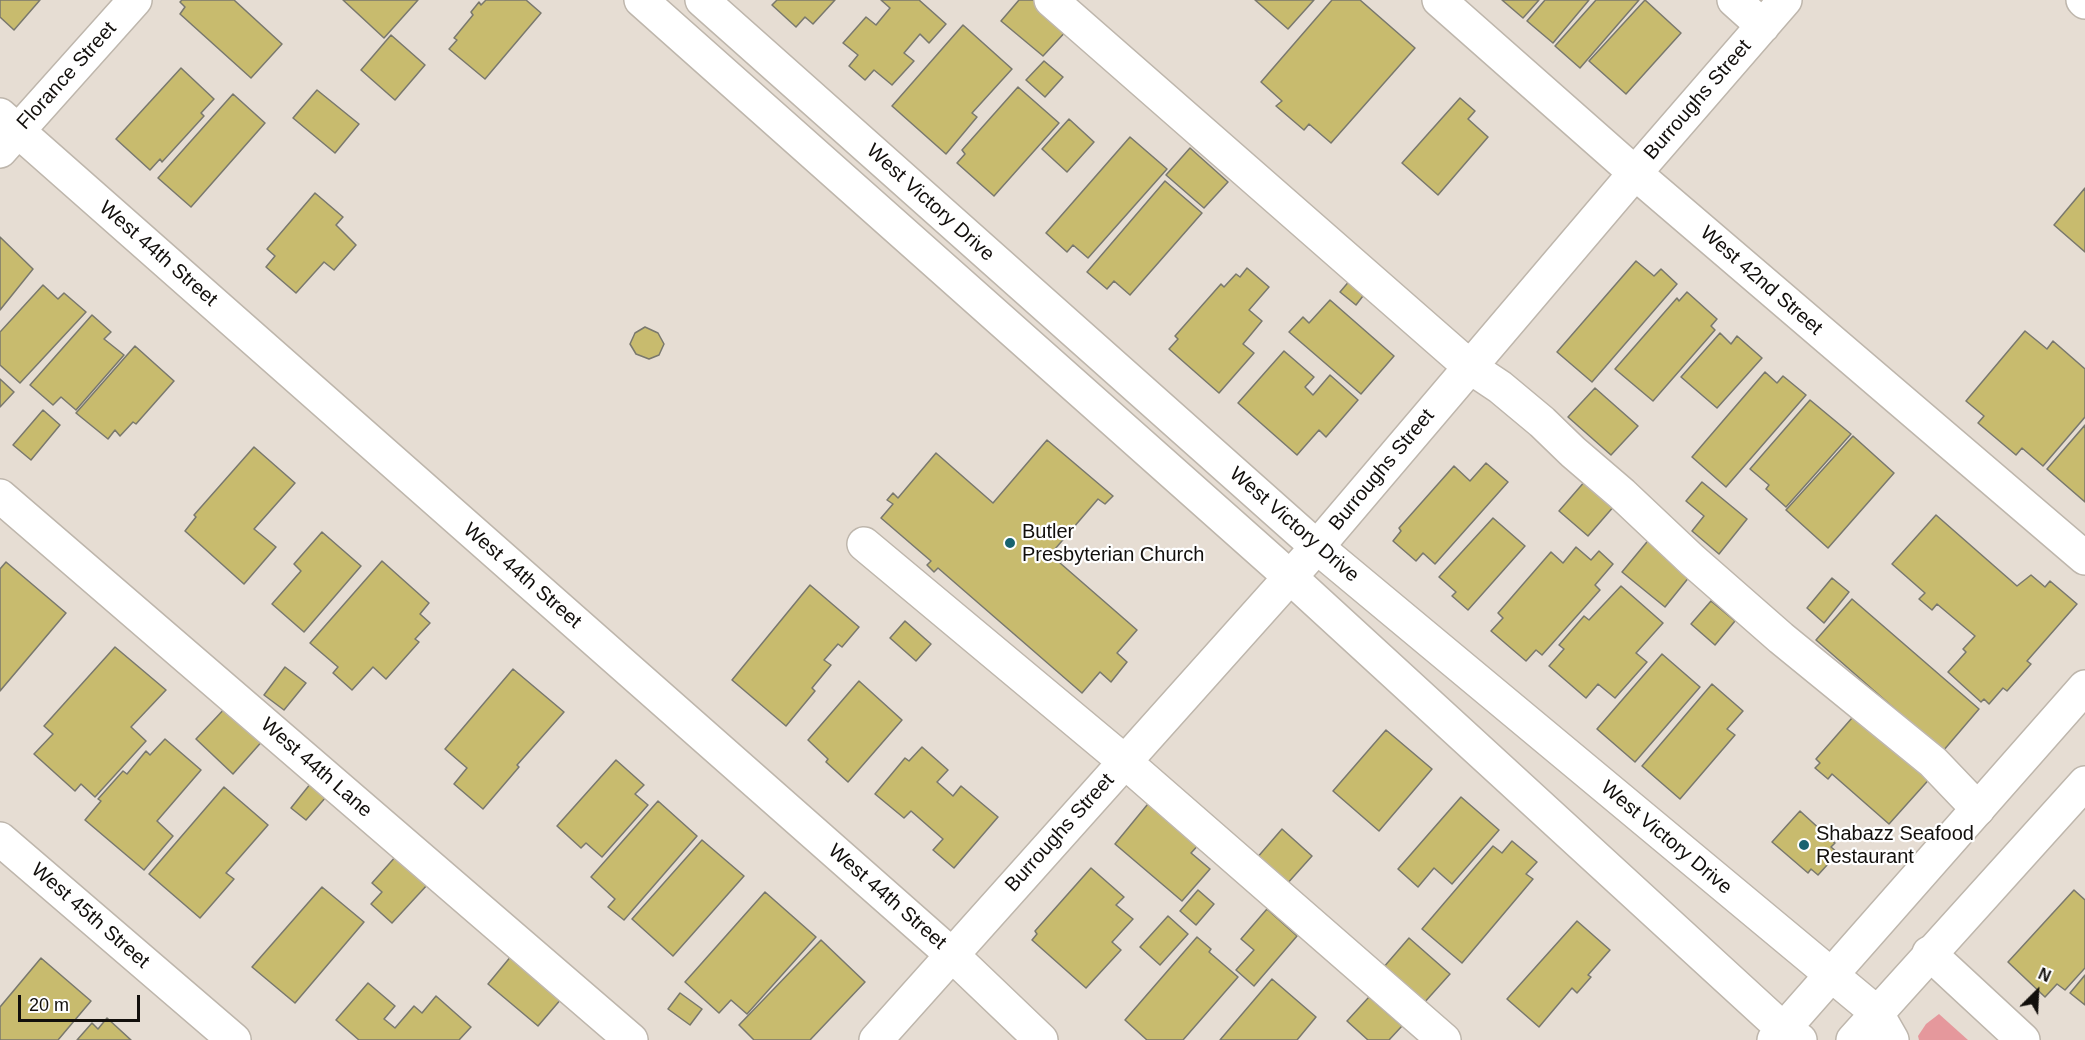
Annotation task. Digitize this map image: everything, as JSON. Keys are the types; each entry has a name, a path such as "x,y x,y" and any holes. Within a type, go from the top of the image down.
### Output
{"street":[{"name":"Florance Street","path":"6,132 135,0"},
{"name":"West Victory Drive","path":"641,0 1290,577 1786,1036"},
{"name":"West Victory Drive","path":"702,0 1317,547 1831,976 1884,1026"},
{"path":"1051,0 1470,367 1500,387 1542,422 1692,560 1781,638 1933,762 1978,809"},
{"name":"West 42nd Street","path":"1439,0 1635,173 2085,558"},
{"path":"1734,0 1763,26"},
{"name":"Burroughs Street","path":"876,1040 1317,547 1785,0"},
{"name":"West 44th Street","path":"6,132 951,954 1041,1040"},
{"name":"West 44th Lane","path":"0,496 631,1040"},
{"path":"864,544 1124,761 1444,1040"},
{"path":"1786,1036 1831,976 2085,687"},
{"path":"1853,1040 1884,1026 1929,953 2085,783"},
{"name":"West 45th Street","path":"0,839 234,1040"},
{"path":"1929,953 2023,1040"}],"shaded area":[{"path":"1939,1014 1968,1040 1919,1040 1918,1036 1926,1024"}],"building":[{"path":"0,0 40,0 14,30 0,17"},
{"path":"182,0 234,0 282,44 251,78 180,14 185,7 180,2"},
{"path":"343,0 418,0 384,38"},
{"path":"486,0 526,0 541,13 485,79 449,49 457,40 454,38 473,15 471,12 479,2 481,5"},
{"path":"777,0 835,0 813,24 805,17 796,27 772,5"},
{"path":"881,0 919,0 946,24 929,43 920,34 904,53 914,61 892,85 874,70 865,80 849,66 858,55 843,43 866,17 876,25 890,8"},
{"path":"1019,0 1037,0 1069,28 1043,56 1001,21"},
{"path":"1255,0 1314,0 1288,29"},
{"path":"1332,0 1360,0 1415,48 1331,143 1309,124 1304,130 1276,106 1282,101 1261,82"},
{"path":"1502,0 1539,0 1523,18"},
{"path":"1545,0 1589,0 1553,43 1527,21"},
{"path":"1596,0 1639,0 1580,68 1555,46"},
{"path":"1645,0 1681,33 1626,94 1589,61"},
{"path":"963,25 1012,69 972,113 977,117 946,154 892,106"},
{"path":"391,35 425,65 395,100 361,70"},
{"path":"1044,61 1063,77 1045,97 1026,80"},
{"path":"181,68 214,99 201,113 204,116 162,162 160,159 150,170 116,139"},
{"path":"1018,87 1059,123 994,196 957,163 965,154 962,150"},
{"path":"317,90 359,124 335,153 293,118"},
{"path":"233,94 265,123 191,207 158,178"},
{"path":"1460,98 1475,111 1468,119 1488,137 1438,195 1402,163"},
{"path":"1069,119 1094,142 1067,172 1042,149"},
{"path":"1130,137 1167,169 1088,258 1073,245 1067,252 1046,233"},
{"path":"1190,148 1228,182 1204,208 1166,175"},
{"path":"1165,181 1202,213 1130,295 1114,281 1107,289 1087,272"},
{"path":"2085,188 2085,252 2054,225"},
{"path":"315,193 343,217 336,225 356,245 334,270 324,262 296,293 266,267 275,256 267,249"},
{"path":"0,237 33,269 0,310"},
{"path":"1636,261 1654,276 1661,269 1677,284 1592,382 1557,352"},
{"path":"1247,268 1269,287 1249,310 1262,321 1243,344 1254,353 1219,393 1169,349 1178,339 1175,336 1221,284 1224,287 1236,274 1240,277"},
{"path":"1351,279 1366,292 1356,305 1340,292"},
{"path":"43,285 58,299 64,293 86,312 20,383 0,365 0,332"},
{"path":"1687,292 1717,319 1711,326 1715,330 1653,401 1615,369 1677,298 1679,301"},
{"path":"1330,300 1394,356 1361,394 1289,332 1303,317 1309,323"},
{"path":"92,315 111,332 104,339 124,355 76,410 61,397 53,405 30,385"},
{"path":"645,327 658,333 664,344 659,355 649,359 636,354 630,344 635,333"},
{"path":"2025,331 2047,349 2053,341 2085,369 2085,417 2043,466 2022,448 2016,455 1978,423 1984,416 1966,401"},
{"path":"1720,333 1731,344 1737,336 1762,358 1717,408 1681,377"},
{"path":"135,346 174,381 136,424 133,422 120,436 115,430 108,439 76,413"},
{"path":"1284,351 1314,377 1305,387 1313,395 1330,375 1358,400 1326,437 1319,430 1297,455 1238,403"},
{"path":"1765,372 1777,383 1783,376 1806,395 1726,487 1692,457"},
{"path":"0,379 14,392 0,407"},
{"path":"1595,388 1638,426 1611,455 1568,417"},
{"path":"1810,400 1851,434 1786,507 1766,489 1769,485 1750,469"},
{"path":"43,410 60,425 31,460 13,445"},
{"path":"2085,425 2085,502 2047,469"},
{"path":"1853,436 1894,473 1828,548 1786,510"},
{"path":"1047,440 1113,496 1105,504 1098,499 1055,549 1065,558 1060,563 1137,630 1117,653 1127,662 1111,682 1100,672 1082,693 938,568 934,572 927,565 931,561 881,518 893,504 887,500 893,493 898,498 936,453 993,503"},
{"path":"254,447 295,483 254,529 276,547 244,584 185,531 196,517 194,515"},
{"path":"1486,463 1508,482 1435,564 1423,553 1416,561 1393,541 1401,531 1399,528 1454,466 1470,481"},
{"path":"1586,480 1615,505 1588,536 1559,511"},
{"path":"1702,482 1747,519 1719,554 1692,531 1704,516 1686,501"},
{"path":"1936,515 2017,586 2031,575 2045,587 2050,581 2077,604 2027,661 2031,664 2007,691 2003,688 1989,704 1984,699 1981,702 1948,672 1966,652 1963,649 1975,636 1937,604 1932,610 1919,599 1925,593 1892,564"},
{"path":"1493,518 1525,546 1468,610 1452,596 1456,592 1439,577"},
{"path":"322,532 361,566 304,632 272,604 301,571 294,564"},
{"path":"1651,537 1694,571 1665,607 1622,572"},
{"path":"1576,547 1591,560 1599,551 1613,564 1595,585 1600,590 1542,655 1536,650 1526,661 1491,631 1503,618 1498,613 1551,552 1563,563"},
{"path":"382,561 429,603 420,614 430,623 415,639 419,642 386,679 373,667 352,690 333,673 338,667 310,643"},
{"path":"6,562 66,613 0,691 0,569"},
{"path":"1832,578 1849,592 1824,623 1807,608"},
{"path":"810,585 859,627 842,647 838,644 824,660 831,665 812,688 815,691 786,726 732,680"},
{"path":"1621,586 1663,623 1636,653 1647,662 1615,698 1598,684 1586,698 1549,666 1564,649 1559,645 1584,616 1589,620"},
{"path":"1852,599 1979,709 1943,751 1816,640"},
{"path":"1711,601 1735,621 1715,645 1691,624"},
{"path":"905,621 931,644 916,661 890,638"},
{"path":"115,647 166,690 131,727 146,741 95,797 81,784 75,791 34,754 53,734 44,726"},
{"path":"1662,654 1700,687 1635,762 1597,729"},
{"path":"285,667 306,683 284,710 264,695"},
{"path":"513,669 564,712 517,765 519,767 483,809 454,784 467,768 445,749"},
{"path":"859,681 902,720 848,782 826,762 828,759 808,740"},
{"path":"1712,684 1743,711 1727,729 1735,735 1680,799 1642,766"},
{"path":"228,705 265,738 233,774 196,739"},
{"path":"1859,710 1933,775 1889,824 1832,774 1828,779 1815,768 1820,763 1816,759"},
{"path":"1386,730 1432,769 1379,831 1333,791"},
{"path":"165,739 201,770 157,821 173,836 144,870 85,820 101,801 98,799 123,771 127,774 146,751 150,755"},
{"path":"922,747 948,770 937,782 953,796 961,786 998,817 954,868 933,850 943,839 911,811 904,818 875,794 905,758 909,761"},
{"path":"616,760 644,785 635,794 648,805 602,857 586,843 581,848 557,826"},
{"path":"311,783 326,797 306,820 291,808"},
{"path":"224,787 268,825 226,873 234,879 200,918 149,874"},
{"path":"1461,797 1499,830 1452,884 1434,868 1418,887 1398,869"},
{"path":"1152,799 1202,841 1191,853 1210,869 1182,901 1115,844"},
{"path":"658,801 697,836 624,920 608,907 615,899 591,877"},
{"name":"Shabazz Seafood Restaurant","path":"1800,811 1835,843 1831,847 1838,853 1818,875 1811,869 1808,873 1772,842"},
{"path":"1282,829 1312,856 1286,885 1256,859"},
{"path":"702,840 744,876 673,956 632,919"},
{"path":"1512,841 1537,862 1526,874 1533,879 1462,963 1422,929 1493,846 1502,853"},
{"path":"397,855 428,884 392,923 371,904 382,892 372,883"},
{"path":"1091,868 1124,897 1116,905 1133,919 1112,942 1121,950 1086,988 1032,940 1037,934 1035,931"},
{"path":"322,887 364,922 295,1003 252,967"},
{"path":"1198,890 1214,904 1196,925 1180,911"},
{"path":"2074,890 2085,900 2085,968 2065,990 2057,984 2045,997 2008,962"},
{"path":"765,892 816,937 747,1014 731,1000 719,1013 685,982"},
{"path":"1267,909 1297,936 1254,986 1236,970 1254,950 1241,939"},
{"path":"1168,916 1188,934 1160,965 1140,947"},
{"path":"1577,921 1610,950 1588,975 1591,977 1577,993 1572,988 1539,1027 1507,999"},
{"path":"1197,937 1211,949 1209,952 1238,977 1183,1040 1147,1040 1125,1020"},
{"path":"1409,938 1450,974 1423,1004 1383,968"},
{"path":"821,940 865,982 810,1040 754,1040 739,1025"},
{"path":"512,955 562,998 538,1026 488,984"},
{"path":"41,958 91,1001 58,1040 0,1040 0,1007"},
{"path":"2085,975 2085,1005 2070,993"},
{"path":"1272,979 1316,1017 1297,1040 1220,1040"},
{"path":"368,983 395,1006 384,1019 395,1028 414,1006 422,1013 436,996 471,1027 459,1040 359,1040 336,1020"},
{"path":"680,993 702,1009 690,1025 668,1009"},
{"path":"1369,997 1402,1026 1389,1040 1368,1040 1347,1021"},
{"path":"107,1018 131,1040 77,1040 92,1023 98,1029"}],"place":[{"name":"Butler Presbyterian Church","path":"1010,543"},
{"name":"Shabazz Seafood Restaurant","path":"1804,845"}]}
